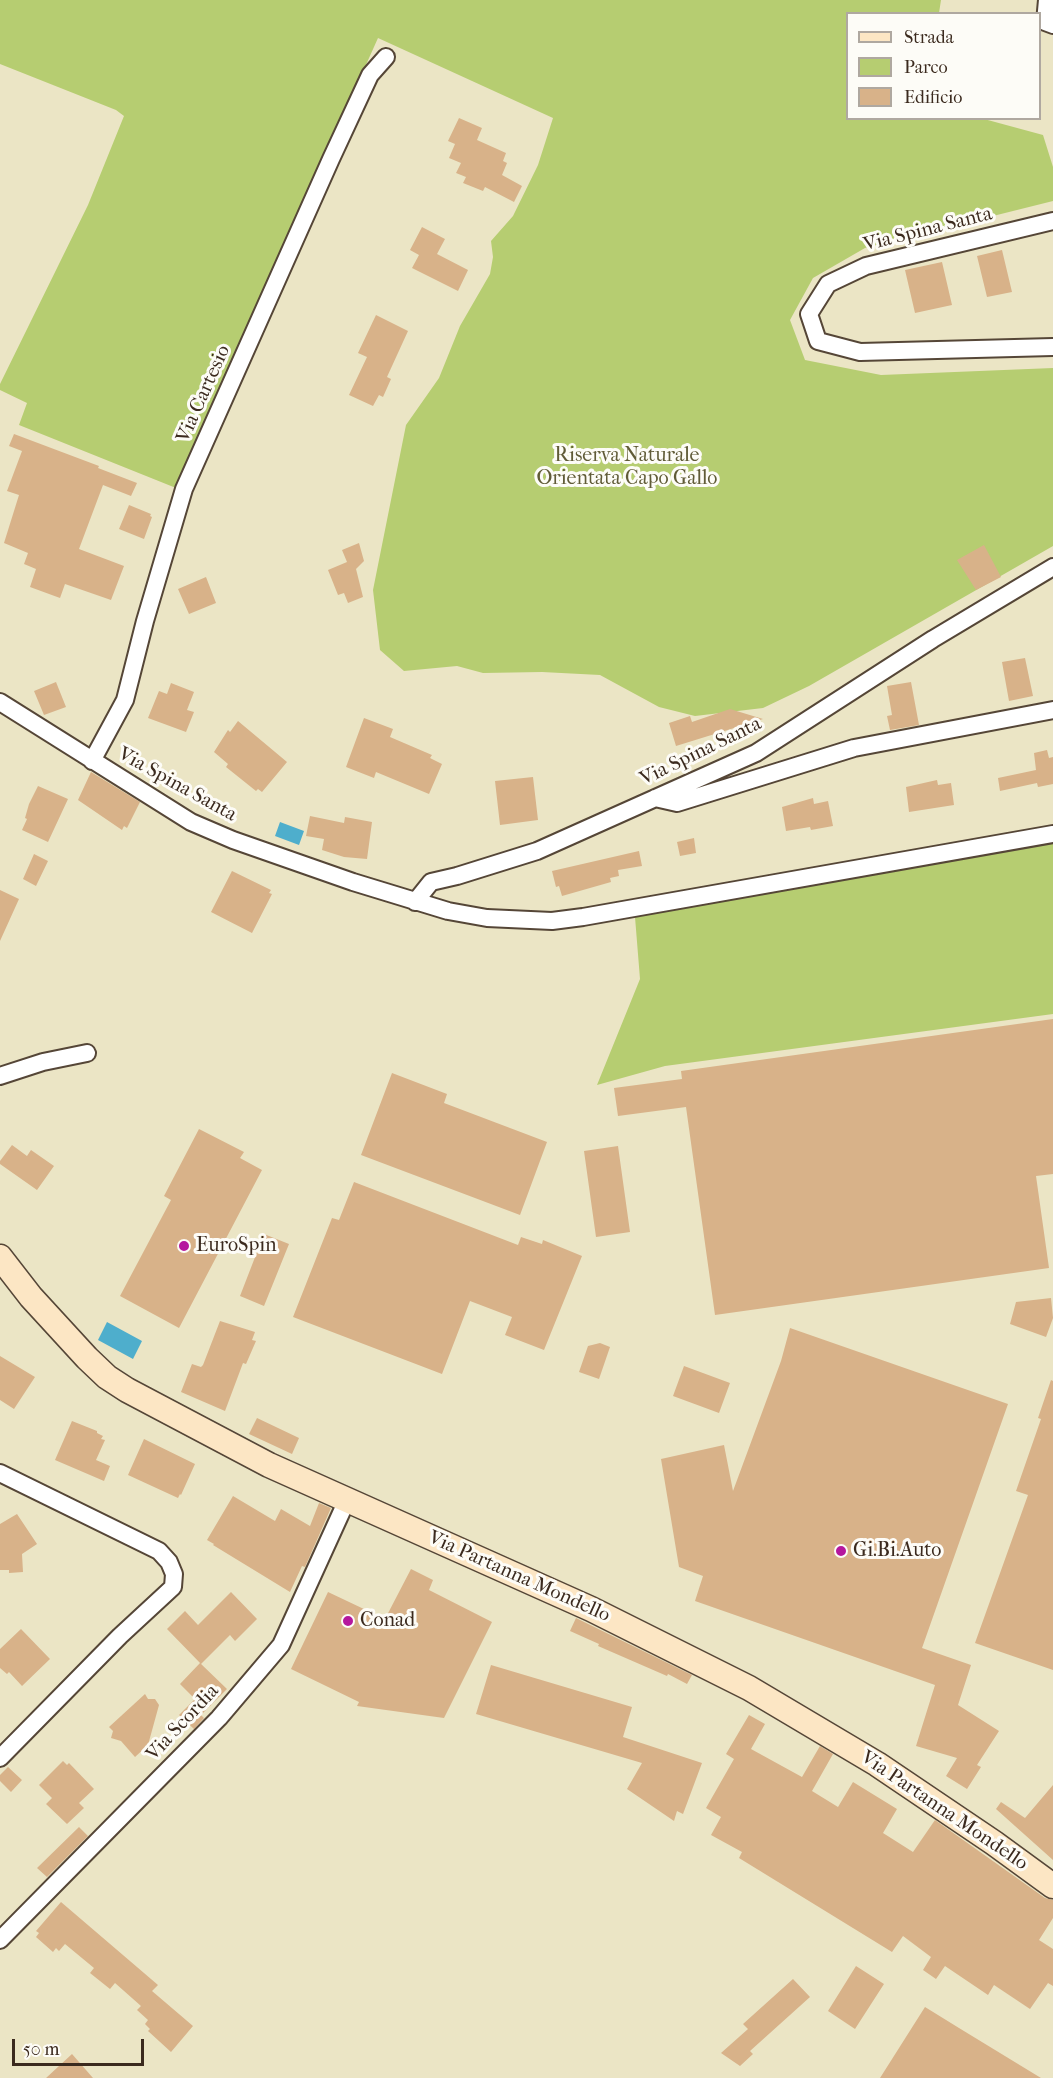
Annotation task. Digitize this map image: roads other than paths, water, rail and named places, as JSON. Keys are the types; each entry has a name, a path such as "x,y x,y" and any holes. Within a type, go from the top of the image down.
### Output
{"main road":[{"name":"Via Partanna Mondello","path":"0,1257 31,1296 107,1377 127,1390 269,1465 591,1609 749,1688 877,1764 1053,1886"}],"street":[{"path":"1047,0 1045,22 1053,25"},
{"name":"Via Cartesio","path":"92,761 125,700 145,621 184,489 370,75 386,57"},
{"name":"Via Spina Santa","path":"1053,221 866,266 828,284 809,315 818,341 860,351 1053,347"},
{"name":"Via Spina Santa","path":"415,902 431,882 537,851 756,753 933,639 1053,567"},
{"name":"Via Spina Santa","path":"0,702 191,822 233,840 415,902 487,918 552,921 615,912 1053,834"},
{"path":"655,798 676,803 854,748 1053,711"},
{"path":"0,1076 43,1062 87,1053"},
{"path":"0,1473 159,1551 169,1562 174,1574 173,1587 120,1636 0,1758"},
{"name":"Via Scordia","path":"0,1940 219,1719 280,1645 346,1500"}],"water":[{"path":"280,822 304,831 299,845 275,836"},
{"path":"107,1322 142,1341 133,1359 98,1340"}],"place":[{"name":"EuroSpin","path":"184,1246"},
{"name":"Gi.Bi.Auto","path":"841,1551"},
{"name":"Conad","path":"348,1621"}],"park label":[{"name":"Riserva Naturale Orientata Capo Gallo","path":"627,468"}]}
